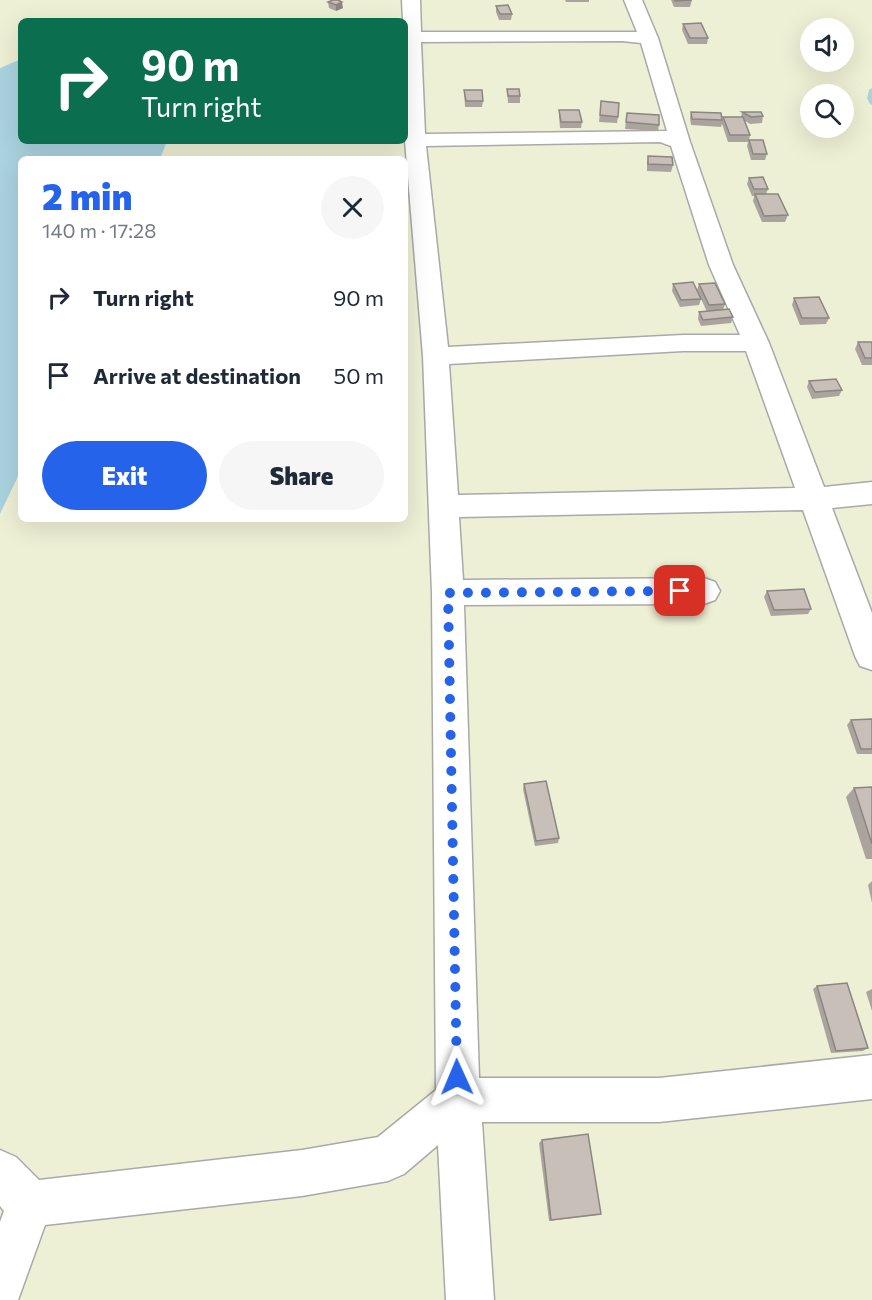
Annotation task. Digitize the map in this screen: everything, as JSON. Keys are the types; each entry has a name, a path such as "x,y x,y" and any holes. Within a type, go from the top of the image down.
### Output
{"street":[{"path":"411,0 415,140 436,356 448,593 458,1100 470,1300"},
{"path":"633,0 649,38 680,142 721,265 756,343 872,656"},
{"path":"412,37 622,36 649,38"},
{"path":"415,140 662,136 680,142"},
{"path":"436,356 683,343 756,343"},
{"path":"444,506 812,499 872,494"},
{"path":"448,593 704,591"},
{"path":"0,1284 15,1188 302,1173 388,1158 458,1100 659,1100 872,1077"}],"green space":[{"path":"0,0 872,0 872,1300 0,1300 0,514 18,476 18,522 408,522 408,156 161,156 166,144 408,144 408,18 18,18 18,60 0,68"}],"water":[{"path":"18,60 18,144 166,144 161,156 18,156 18,476 0,514 0,68"}],"building":[{"path":"333,0 342,2 336,5 328,2"},
{"path":"508,5 512,14 500,14 496,6"},
{"path":"701,23 708,38 690,38 683,24"},
{"path":"507,89 519,89 520,96 508,96"},
{"path":"464,90 482,90 483,101 466,101"},
{"path":"601,101 619,103 618,117 600,115"},
{"path":"559,110 579,110 582,122 561,122"},
{"path":"691,112 721,113 722,120 692,119"},
{"path":"742,112 761,112 763,116 751,117"},
{"path":"627,113 659,115 659,125 626,122"},
{"path":"723,117 743,117 750,135 730,135"},
{"path":"749,140 763,140 767,154 753,154"},
{"path":"648,156 672,157 673,165 648,164"},
{"path":"763,177 768,189 754,189 749,178"},
{"path":"755,194 778,194 788,215 764,216"},
{"path":"693,282 701,299 681,300 673,284"},
{"path":"715,283 725,304 709,305 699,284"},
{"path":"819,297 829,318 802,318 794,298"},
{"path":"729,309 733,317 703,320 699,312"},
{"path":"858,342 872,342 872,358 865,358"},
{"path":"836,379 842,390 815,392 809,381"},
{"path":"804,589 811,609 774,610 767,591"},
{"path":"872,719 872,749 861,749 851,720"},
{"path":"546,781 559,838 536,841 524,784"},
{"path":"872,787 872,844 854,788"},
{"path":"847,983 868,1048 836,1051 817,986"},
{"path":"588,1134 601,1214 551,1220 542,1140"}],"waterway":[{"path":"872,90 870,98 872,103"}],"route":[{"path":"457,1077 448,593 680,591"}]}
